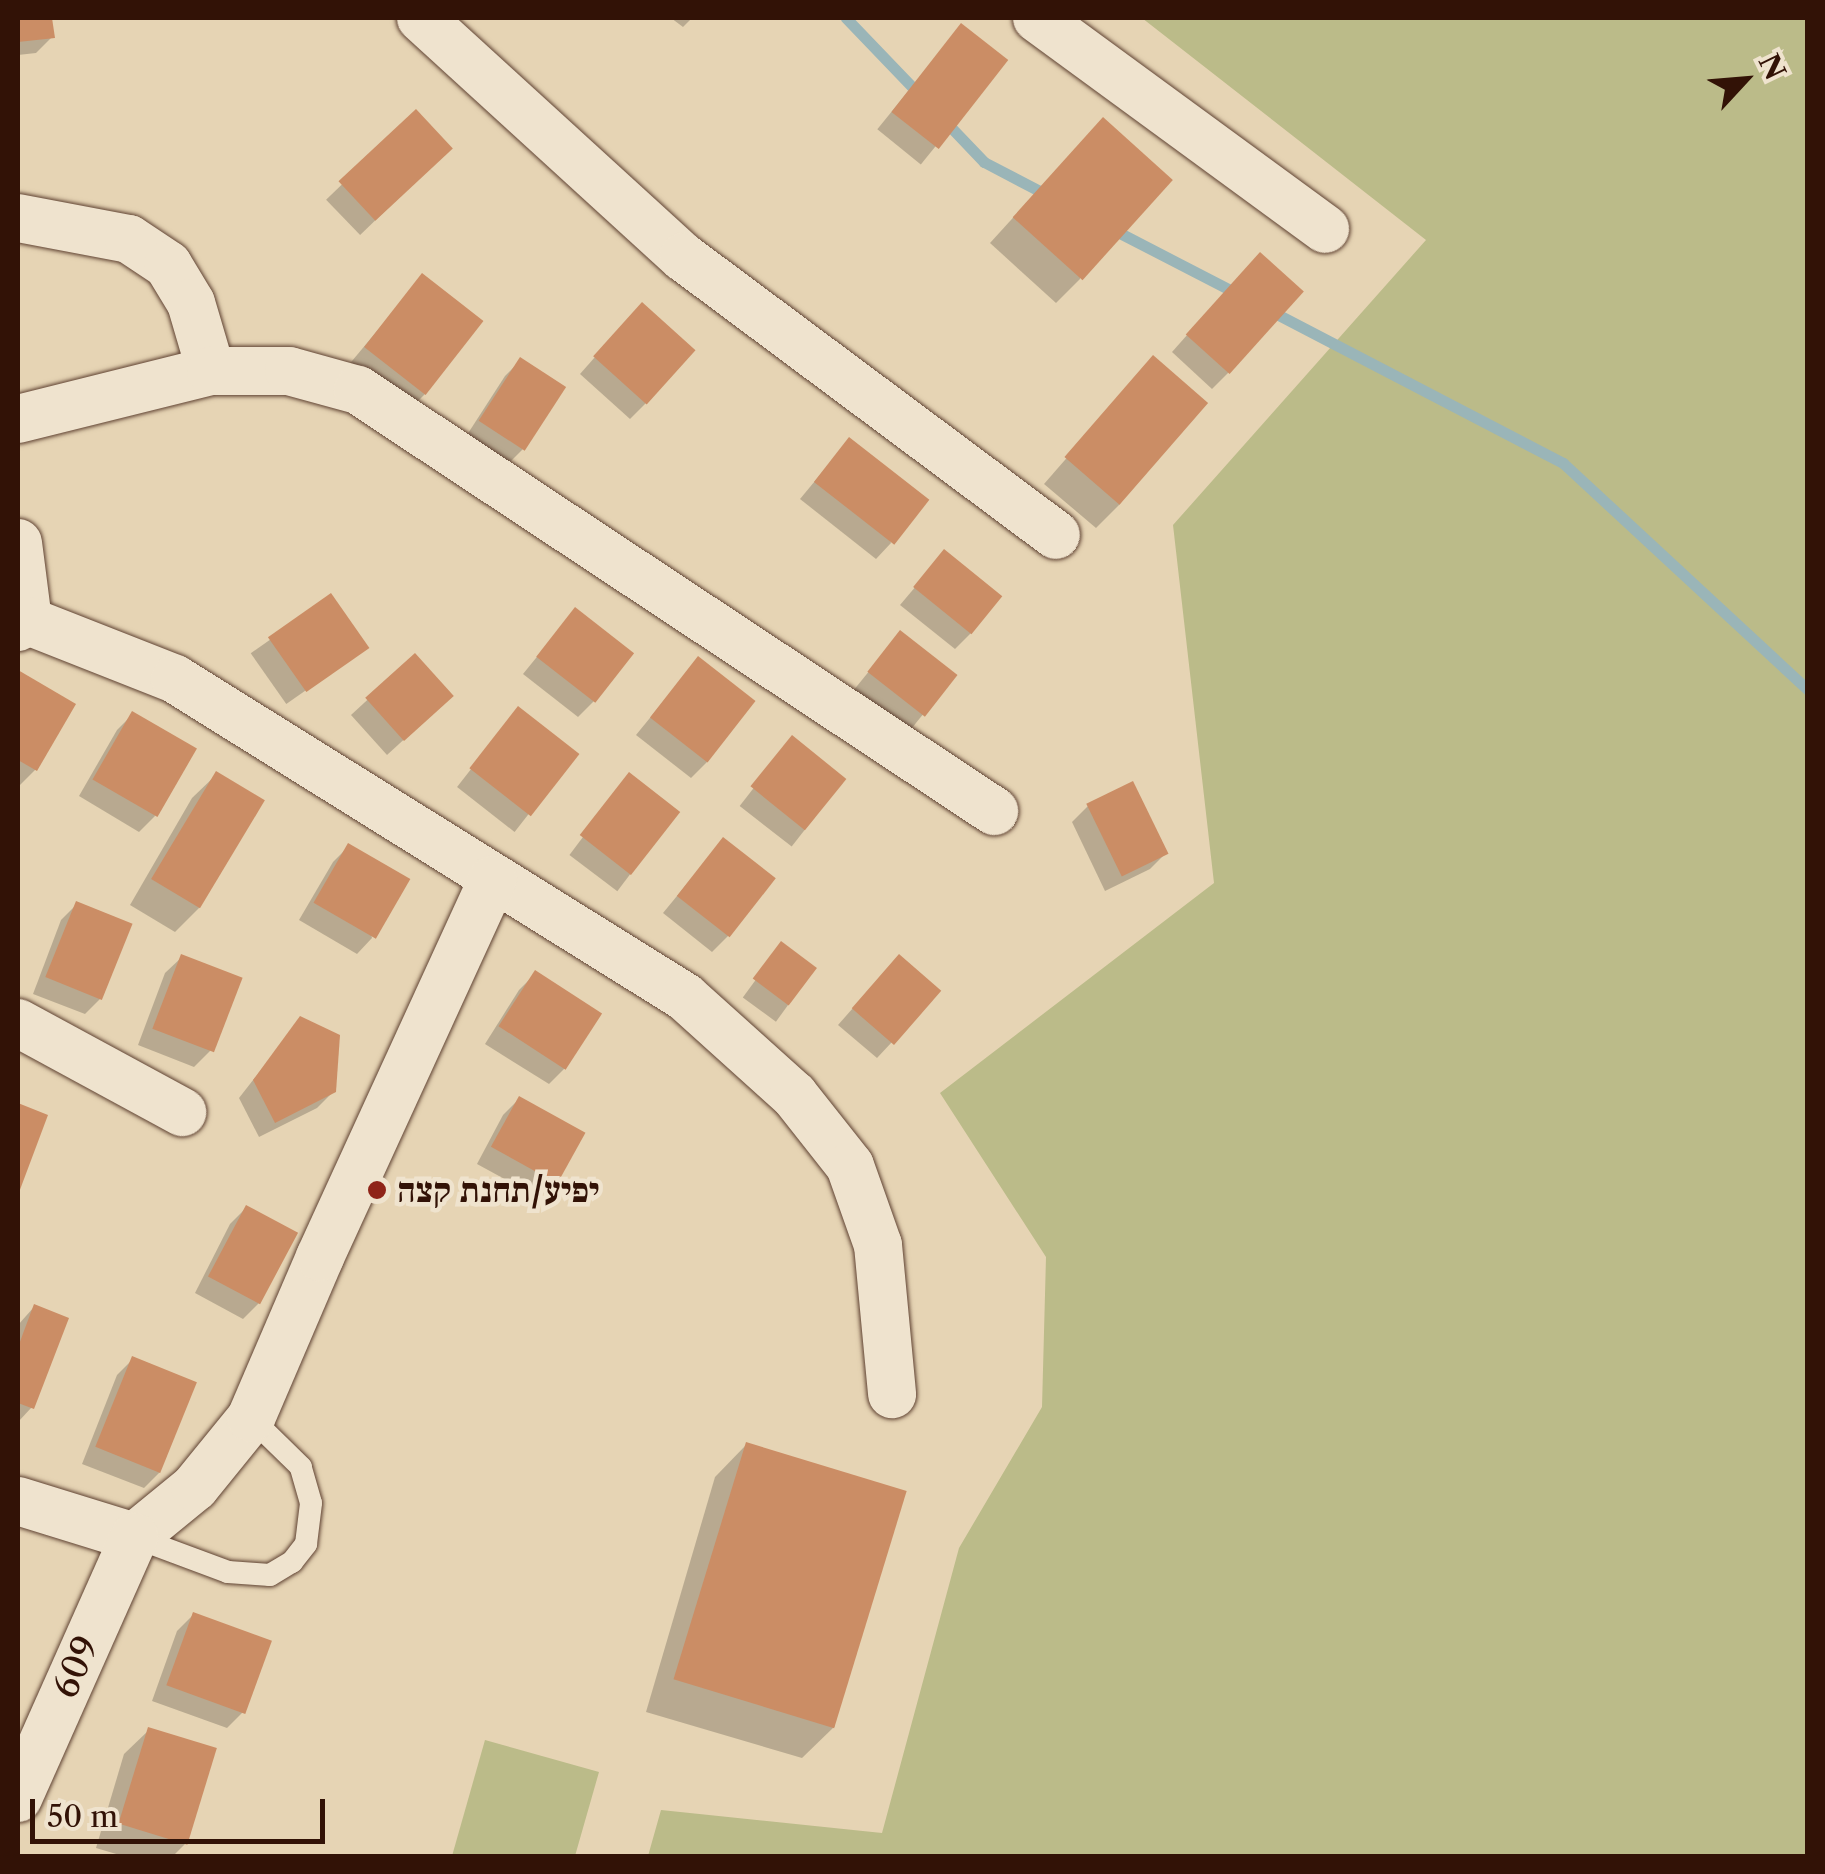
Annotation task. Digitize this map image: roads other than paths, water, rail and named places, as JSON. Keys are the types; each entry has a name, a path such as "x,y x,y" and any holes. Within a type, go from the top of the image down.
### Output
{"street":[{"path":"421,18 683,256 1056,535"},
{"path":"1037,18 1325,229"},
{"path":"18,218 129,239 168,264 191,303 211,371"},
{"path":"18,420 211,371 288,371 358,390 994,810"},
{"path":"18,543 23,624 175,678 685,998 794,1095 850,1166 878,1245 892,1394"},
{"path":"18,1502 134,1537 195,1487 251,1418 494,880"},
{"path":"18,1023 182,1112"},
{"name":"609","path":"18,1798 134,1537"}],"lane":[{"path":"134,1537 228,1572 270,1575 292,1562 306,1544 311,1504 301,1467 251,1418"}],"waterway":[{"path":"846,18 919,94"},
{"path":"942,118 984,162 1051,197"},
{"path":"1112,229 1238,294"},
{"path":"1267,309 1563,463 1808,690"}],"place":[{"name":"יפיע/תחנת קצה","path":"377,1190"}]}
